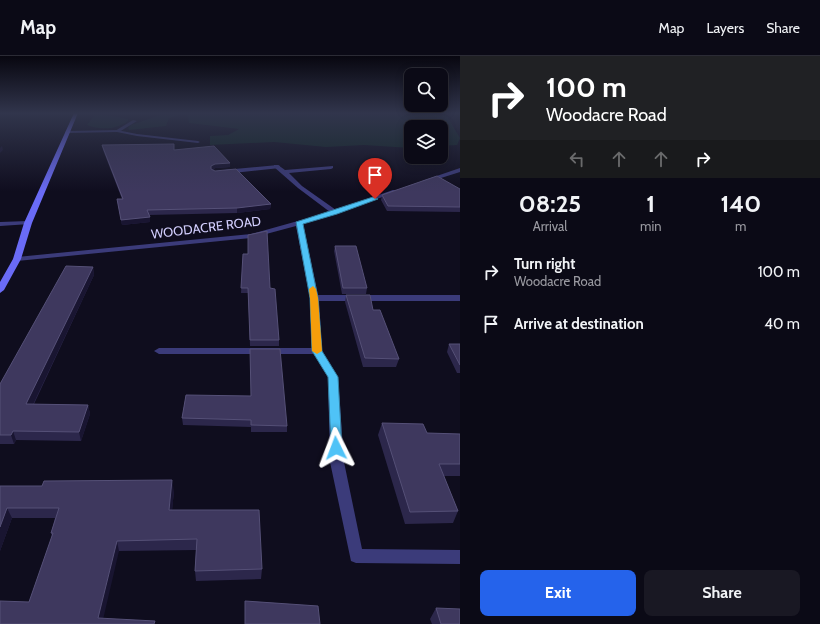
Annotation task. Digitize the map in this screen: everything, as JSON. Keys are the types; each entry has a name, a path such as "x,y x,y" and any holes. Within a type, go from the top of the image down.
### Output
{"main road":[{"path":"0,290 17,259 28,223 64,140"}],"street":[{"path":"176,140 198,142"},
{"path":"215,172 277,166 300,187 335,213"},
{"path":"284,172 331,167"},
{"path":"414,185 460,170"},
{"name":"WOODACRE ROAD","path":"17,259 251,236 335,213 400,190"},
{"path":"299,222 314,298 317,351 333,377 337,462 356,556 460,557"},
{"path":"0,224 28,223"},
{"path":"314,298 460,298"},
{"path":"159,351 317,351"}],"green space":[{"path":"210,140 404,140 404,148 364,145 326,147 274,142 210,145"},
{"path":"448,140 459,140 457,145 448,146"}],"building":[{"path":"174,144 174,150 214,146 230,163 215,164 211,166 211,169 215,171 236,169 271,204 237,208 147,210 150,217 121,220 117,199 123,199 102,145"},
{"path":"437,176 460,189 460,207 388,206 382,195"},
{"path":"267,231 270,288 275,289 279,340 250,340 248,288 241,288 243,254 248,254 248,235"},
{"path":"335,246 356,246 367,288 343,288"},
{"path":"66,266 93,267 26,404 88,405 79,432 13,431 11,435 0,435 0,384"},
{"path":"346,295 370,295 373,310 380,310 399,359 365,358"},
{"path":"449,344 460,344 460,365"},
{"path":"250,349 280,349 287,426 251,425 251,420 182,418 186,395 251,396"},
{"path":"382,423 423,424 427,433 460,434 460,464 439,464 458,511 410,512"},
{"path":"172,480 169,510 259,510 262,569 195,571 197,539 117,541 98,618 155,621 154,624 0,624 0,601 29,602 53,533 51,533 59,508 7,508 0,527 0,486 42,486 44,481"},
{"path":"245,601 318,606 320,624 245,624"},
{"path":"436,608 460,609 460,624 441,624"}],"slow traffic":[{"path":"313,289 317,351"}],"route":[{"path":"336,448 333,377 317,351 314,298 299,222 335,213 375,199"}]}
